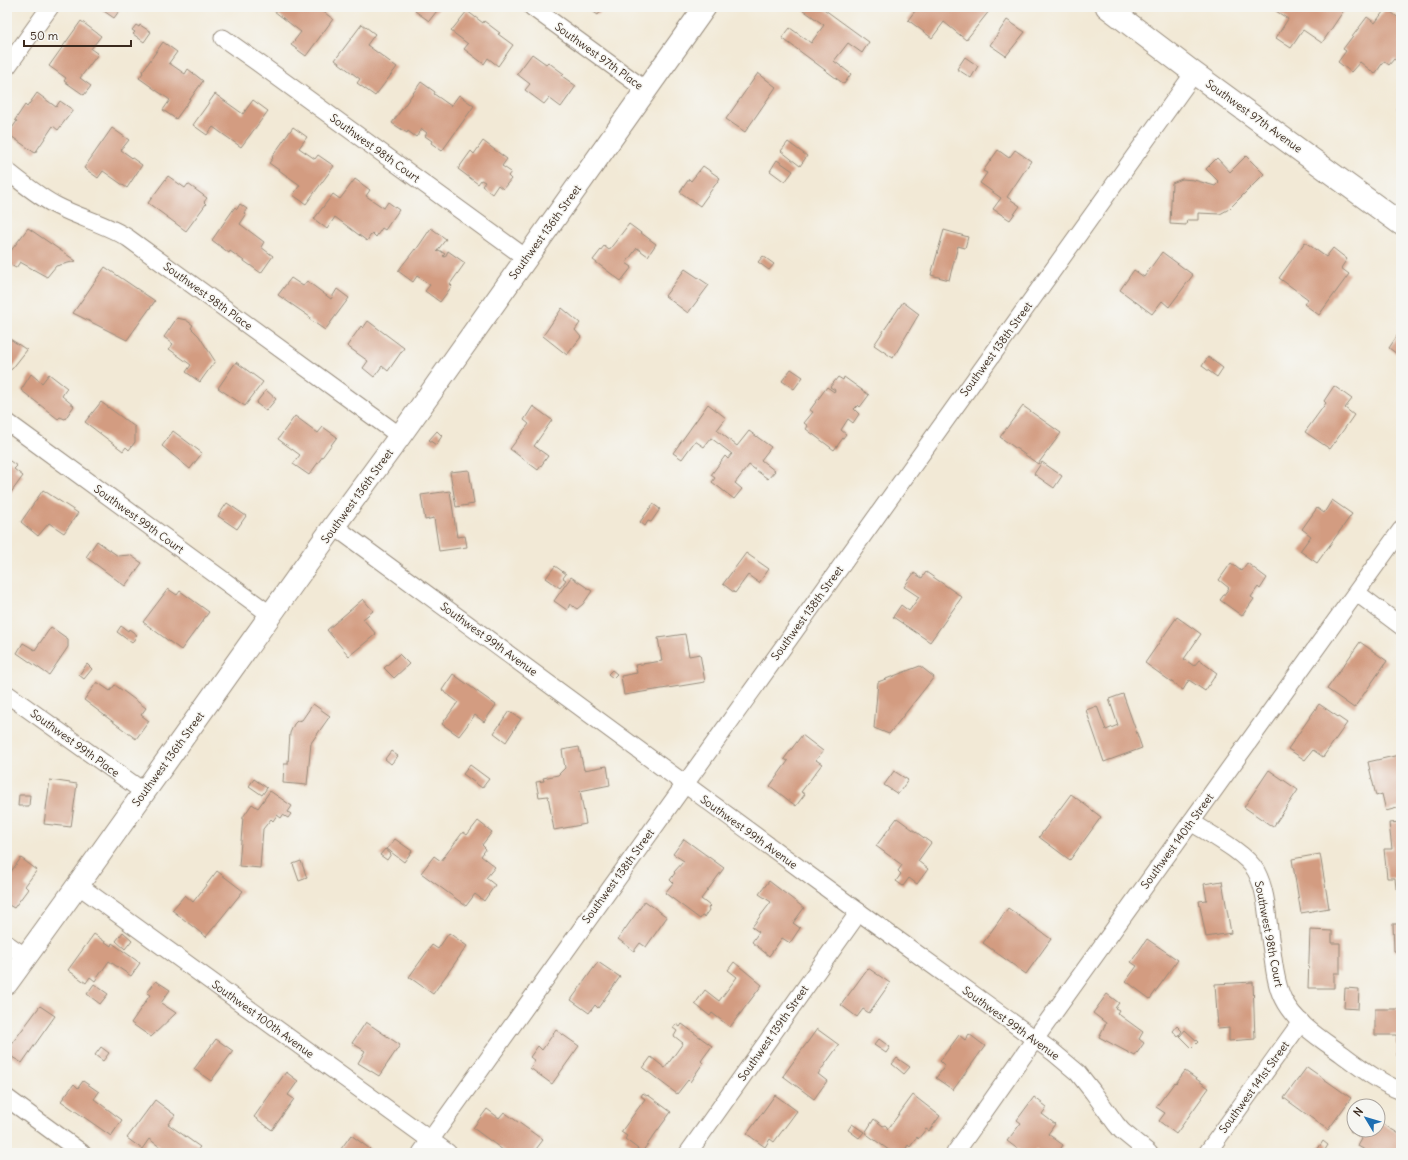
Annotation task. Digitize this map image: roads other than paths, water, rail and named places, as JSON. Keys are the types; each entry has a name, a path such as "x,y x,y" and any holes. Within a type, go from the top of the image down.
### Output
{"street":[{"path":"7,67 50,7"},
{"name":"Southwest 97th Place","path":"532,7 647,90"},
{"name":"Southwest 136th Street","path":"7,983 400,436 705,7"},
{"name":"Southwest 97th Avenue","path":"1107,7 1401,224"},
{"name":"Southwest 98th Court","path":"223,38 526,258"},
{"name":"Southwest 138th Street","path":"425,1146 1194,72"},
{"name":"Southwest 98th Place","path":"7,171 56,206 73,214 112,228 128,238 400,436"},
{"name":"Southwest 99th Court","path":"7,422 271,615"},
{"name":"Southwest 99th Avenue","path":"334,526 684,784 1035,1039 1078,1073 1116,1124 1129,1138 1149,1153"},
{"name":"Southwest 140th Street","path":"955,1153 1035,1039 1401,530"},
{"path":"1357,593 1401,626"},
{"name":"Southwest 99th Place","path":"7,694 144,792"},
{"name":"Southwest 98th Court","path":"1191,822 1246,859 1256,871 1265,904 1269,936 1279,989 1289,1009 1301,1022 1323,1040 1371,1075 1389,1086 1401,1091"},
{"name":"Southwest 100th Avenue","path":"78,885 425,1146 448,1153"},
{"name":"Southwest 139th Street","path":"688,1153 859,912"},
{"path":"7,944 26,957"},
{"name":"Southwest 141st Street","path":"1207,1153 1301,1022"},
{"path":"7,1098 82,1153"}]}
